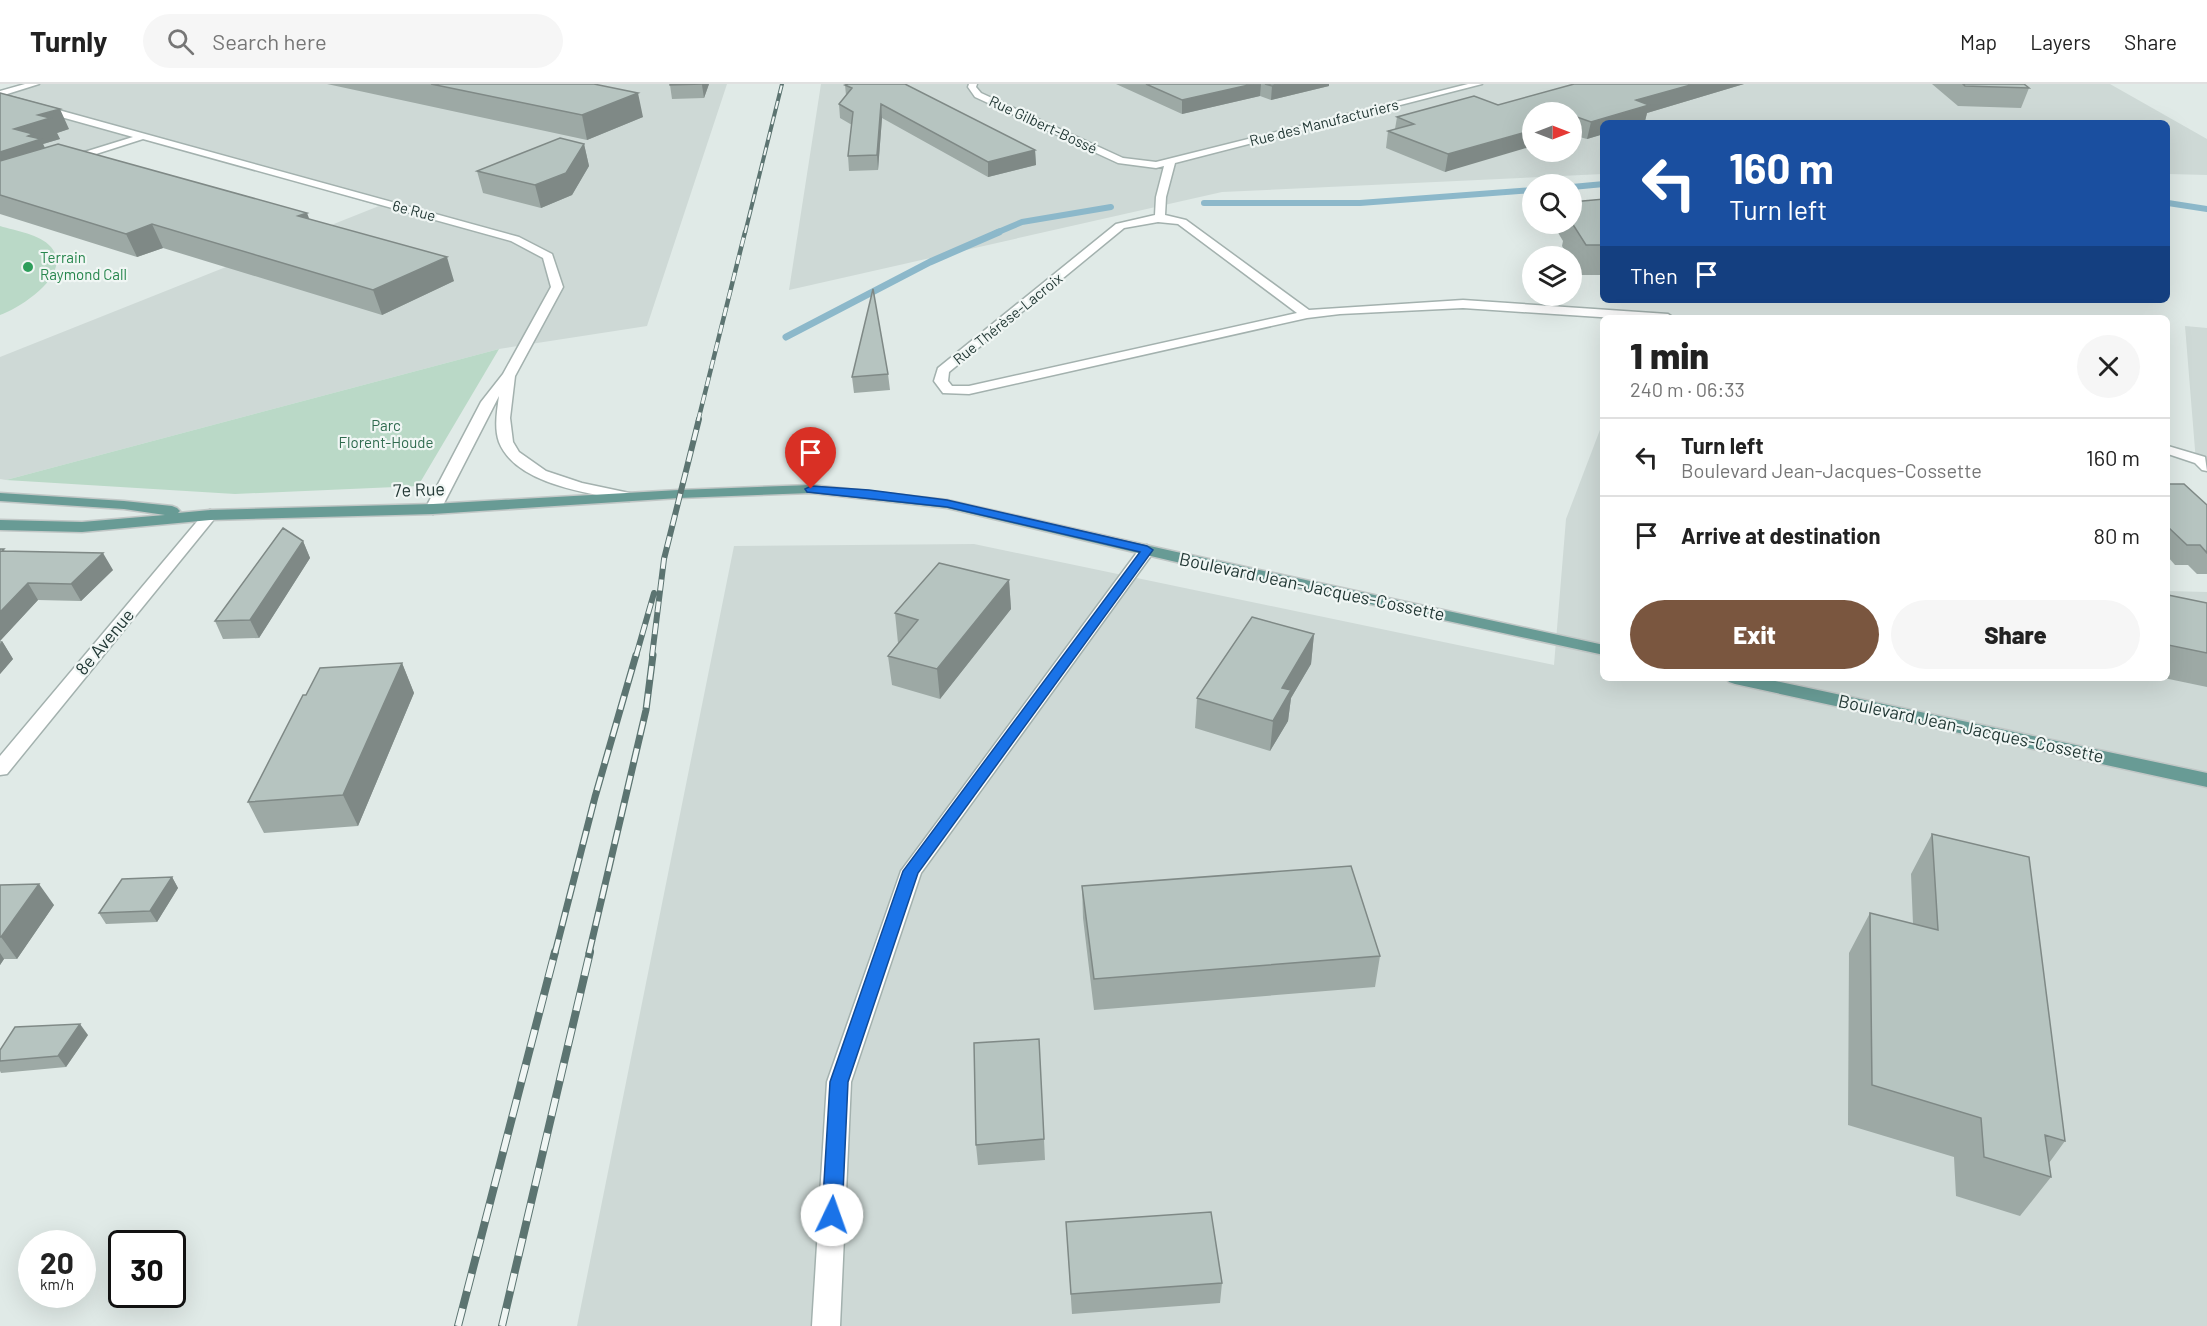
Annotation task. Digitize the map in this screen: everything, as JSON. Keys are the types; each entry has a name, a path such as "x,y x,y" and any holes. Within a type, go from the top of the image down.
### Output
{"main road":[{"name":"Boulevard Jean-Jacques-Cossette","path":"629,497 811,489 947,504 1600,649"},
{"name":"7e Rue","path":"0,496 124,505 210,515"},
{"name":"7e Rue","path":"0,525 82,527 210,515 433,510 629,497"},
{"name":"Boulevard Jean-Jacques-Cossette","path":"1749,681 2207,780"}],"street":[{"path":"0,95 35,84"},
{"name":"Rue Gilbert-Bossé","path":"973,84 972,87 978,95 1121,161"},
{"name":"Rue des Manufacturiers","path":"1121,161 1156,165 1170,163 1478,84"},
{"name":"6e Rue","path":"0,95 141,138 515,239 548,255 557,288 509,375 488,402 433,510"},
{"path":"54,165 141,138"},
{"path":"1160,218 1161,197 1170,163"},
{"name":"Rue Thérèse-Lacroix","path":"1307,314 1182,222 1160,218 1144,219 1120,226 944,371 941,381 948,390 969,390 1307,314 1340,310 1463,304 1624,315"},
{"path":"509,375 503,423 507,444 519,461 550,478 629,497"},
{"path":"2170,451 2199,460 2207,467"},
{"name":"8e Avenue","path":"0,769 210,515"},
{"path":"826,1326 839,1082 910,871 1147,550"}],"shaded area":[{"path":"33,84 727,84 647,326 499,349 6,480 0,479 0,357 379,206 142,137 0,181 0,93"},
{"path":"821,84 2110,84 2207,139 2207,175 2170,174 2170,120 1600,120 1600,174 1522,174 1522,178 1222,192 789,290"},
{"path":"2185,326 2207,328 2207,472 2196,462"},
{"path":"1600,430 1600,681 2170,681 2170,591 2207,592 2207,1326 577,1326 734,546 974,544 1554,665 1566,519"}],"green space":[{"name":"Terrain Raymond Call","path":"0,226 41,239 51,247 56,257 56,268 50,279 31,298 0,315"},
{"name":"Parc Florent-Houde","path":"499,349 418,486 235,494 6,480"}],"building":[{"path":"431,84 594,84 638,93 582,115"},
{"path":"905,84 1035,150 988,162 881,104 877,155 848,156 853,112 839,104 852,88 845,85"},
{"path":"1146,84 1253,84 1182,100"},
{"path":"1574,84 1694,84 1636,100 1649,105 1591,122 1582,119 1582,102 1522,102 1522,133 1448,154 1388,131 1414,124 1397,117 1474,96 1498,105"},
{"path":"1963,84 2024,84 2029,88 1965,86"},
{"path":"0,93 60,109 38,115 50,118 14,129 33,134 28,136 41,139 0,152"},
{"path":"560,138 584,144 566,173 535,185 477,171"},
{"path":"58,144 307,213 298,216 447,257 373,290 152,224 126,234 0,195 0,161"},
{"path":"1600,199 1600,245 1586,245 1579,234 1582,234 1582,201"},
{"path":"873,289 888,374 852,377"},
{"path":"2170,484 2184,484 2207,505 2207,553 2200,545 2187,545 2170,529"},
{"path":"283,528 303,541 250,620 215,621"},
{"path":"0,549 4,549 2,551 103,553 71,584 28,583 0,612"},
{"path":"939,563 1009,580 937,669 888,656 918,620 895,613"},
{"path":"2170,595 2207,603 2207,653 2170,645"},
{"path":"1252,617 1314,634 1282,688 1291,690 1273,721 1197,698"},
{"path":"402,663 343,795 248,802 303,695 306,695 320,668"},
{"path":"1932,834 2029,857 2065,1141 2045,1135 2051,1177 1984,1157 1981,1118 1872,1085 1870,913 1938,930"},
{"path":"1351,866 1380,956 1094,979 1082,886"},
{"path":"172,877 150,911 99,913 122,879"},
{"path":"39,884 1,937 0,937 0,885"},
{"path":"80,1024 58,1056 0,1061 0,1050 15,1027"},
{"path":"1039,1039 1044,1139 976,1145 974,1043"},
{"path":"1211,1212 1222,1283 1071,1294 1066,1222"}],"waterway":[{"path":"1582,186 1600,184"},
{"path":"1204,203 1360,203 1522,191"},
{"path":"2170,203 2207,209"},
{"path":"996,233 1022,222 1111,207"},
{"path":"786,337 930,262 999,232"}],"railway":[{"path":"745,233 782,84"},
{"path":"698,421 745,232"},
{"path":"652,656 664,559 699,419"},
{"path":"636,656 654,593"},
{"path":"555,953 595,797 636,655"},
{"path":"589,953 646,710 653,655"},
{"path":"458,1326 555,952"},
{"path":"502,1326 590,952"}],"place":[{"name":"Terrain Raymond Call","path":"28,267"}],"route":[{"path":"811,489 947,504 1147,550 910,871 839,1082 832,1215"}]}
